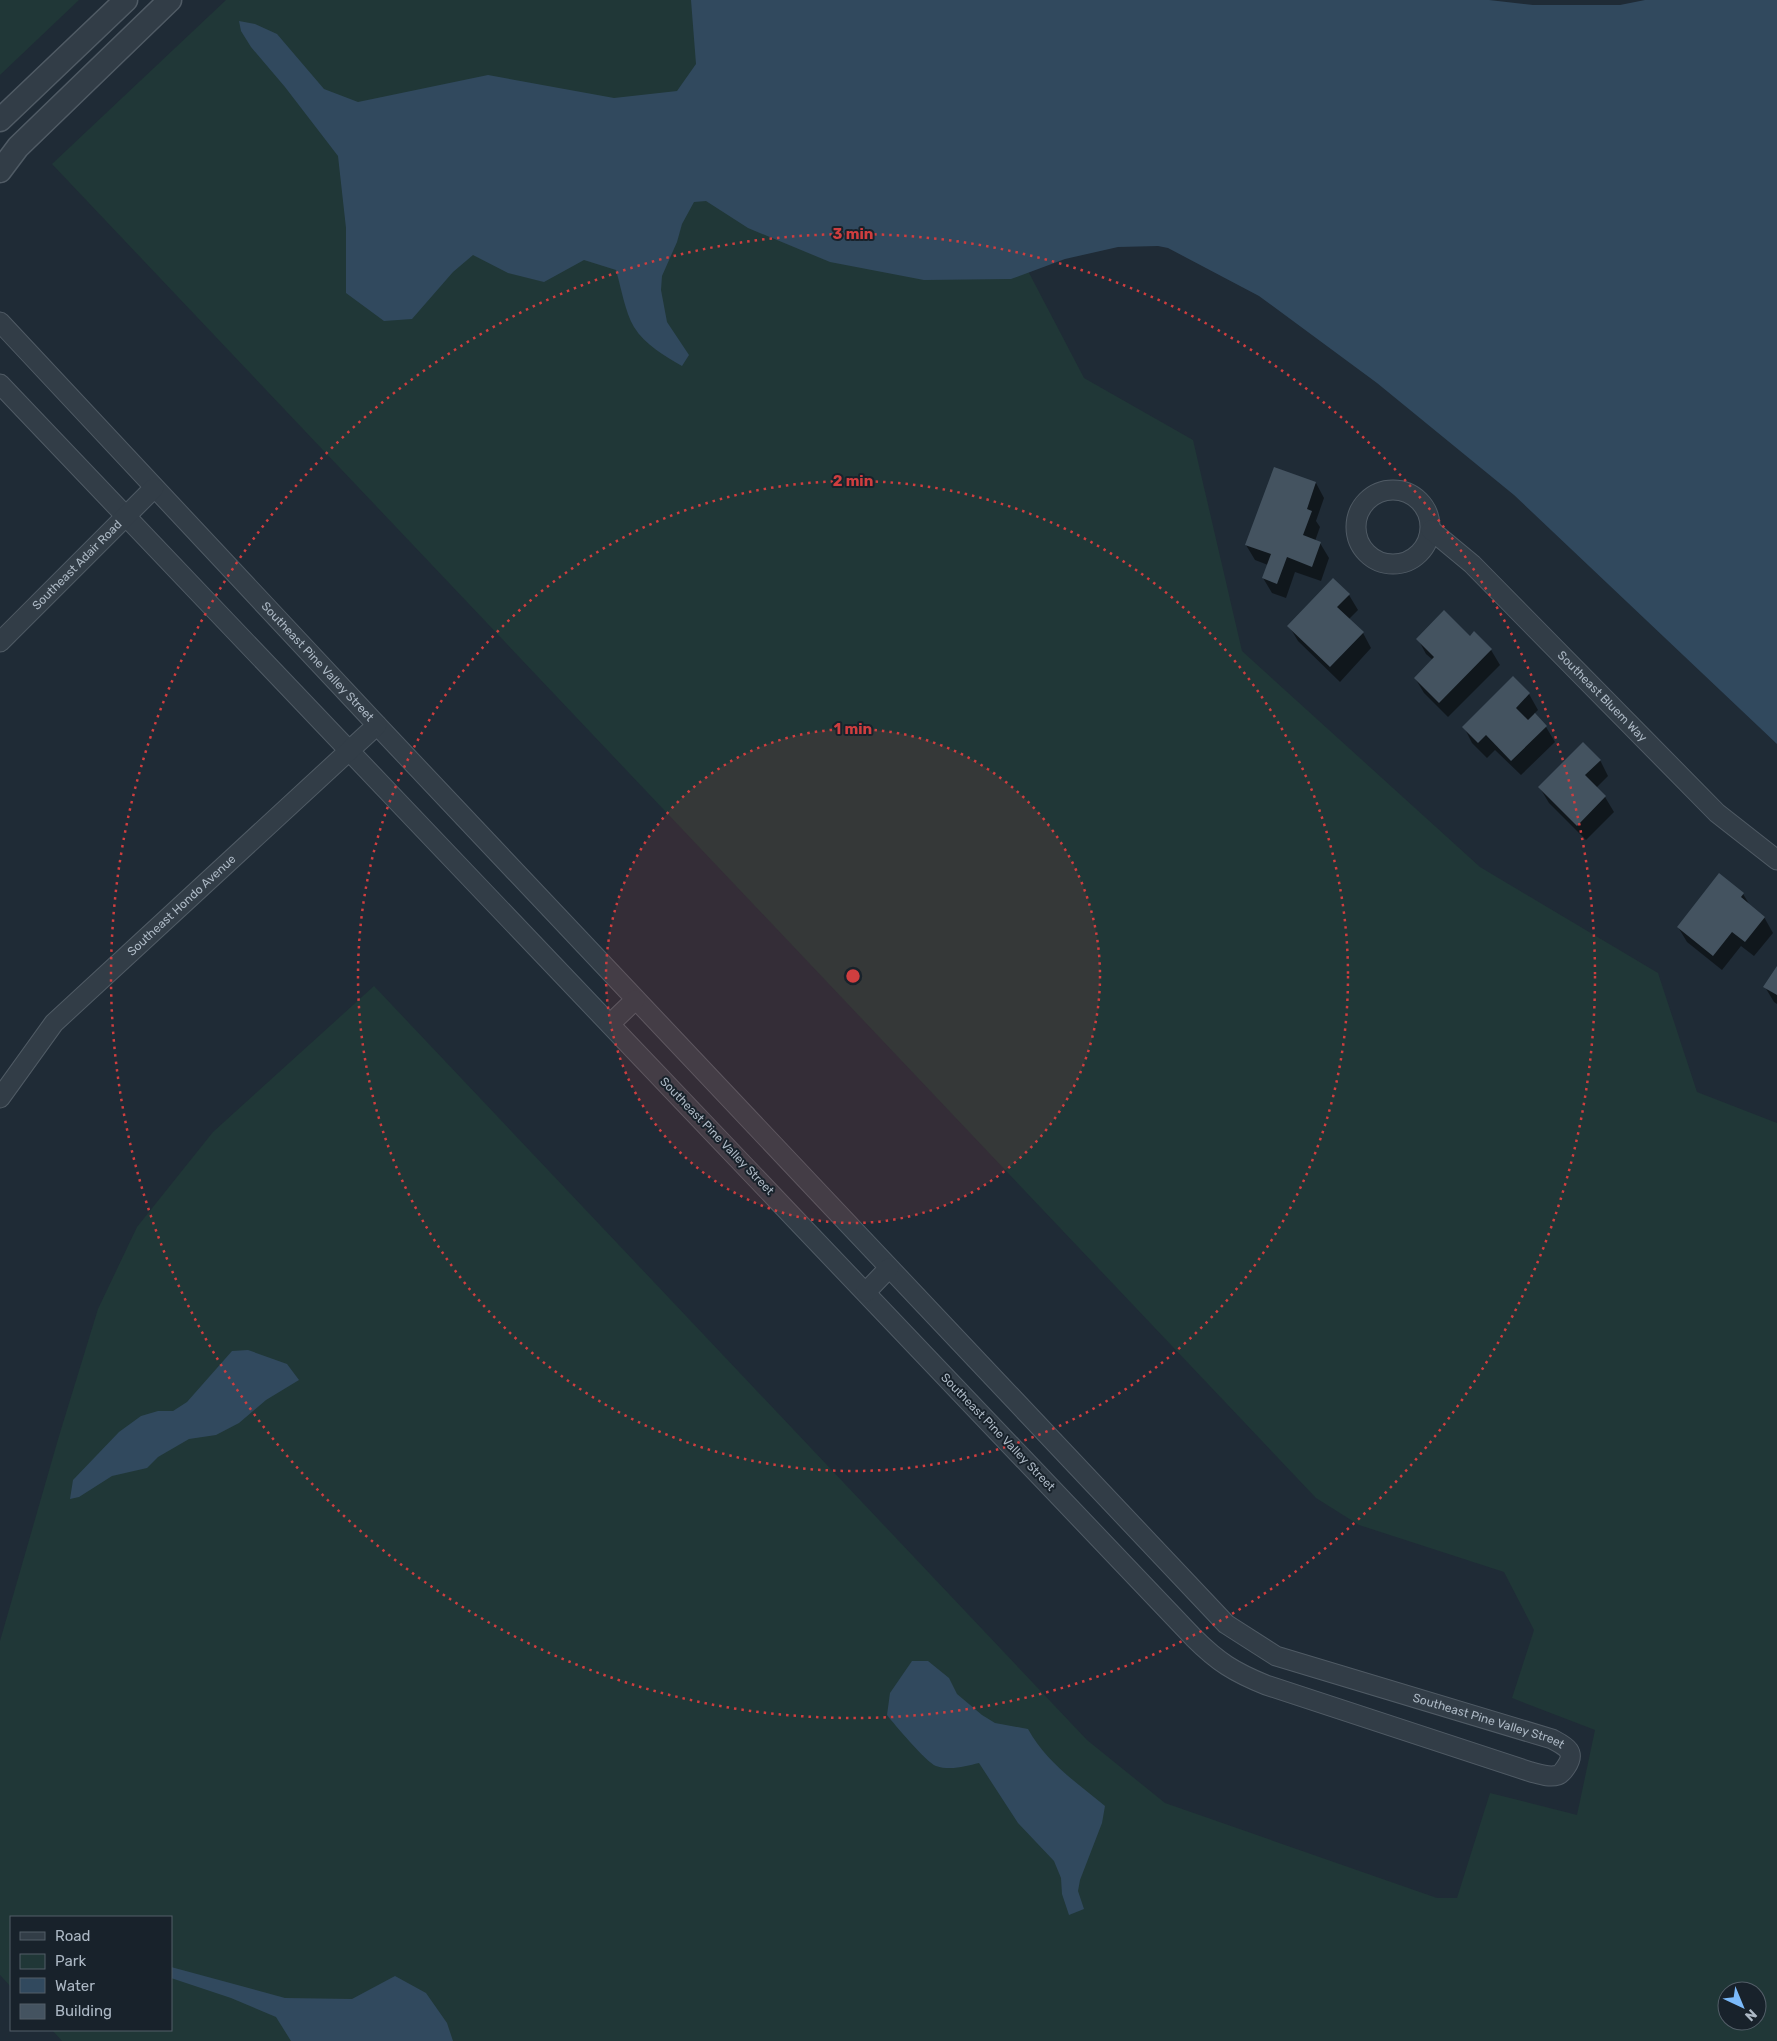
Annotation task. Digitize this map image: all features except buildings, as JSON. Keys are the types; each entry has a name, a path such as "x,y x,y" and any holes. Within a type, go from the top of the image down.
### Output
{"street":[{"path":"0,120 126,0"},
{"path":"0,171 18,147 170,0"},
{"name":"Southeast Pine Valley Street","path":"0,322 635,1000 1226,1624 1276,1656 1552,1739 1570,1751 1571,1760 1559,1775 1548,1776 1531,1772 1266,1685 1239,1674 1218,1661 1203,1648 0,384"},
{"name":"Southeast Adair Road","path":"0,642 154,488"},
{"path":"1393,489 1411,494 1425,506 1430,518 1431,530 1428,542 1421,552 1411,560 1399,564 1387,564 1375,560 1366,553 1359,542 1356,530 1357,518 1362,506 1370,497 1381,491 1393,489"},
{"name":"Southeast Bluem Way","path":"1431,530 1472,564 1717,814 1777,860"},
{"name":"Southeast Hondo Avenue","path":"0,1098 54,1023 377,726"},
{"path":"610,1024 635,1000"},
{"path":"866,1292 889,1268"},
{"path":"1131,1571 1149,1544"}],"green space":[{"path":"0,0 79,0 0,75"},
{"path":"226,0 742,0 1027,269 1084,378 1193,440 1242,651 1480,867 1658,973 1697,1092 1777,1123 1777,2041 62,2041 53,2031 172,2031 172,1916 10,1916 10,1986 0,1975 0,1641 98,1309 137,1227 213,1132 374,986 1087,1740 1165,1803 1437,1898 1457,1898 1490,1793 1577,1815 1595,1730 1512,1698 1534,1630 1504,1572 1359,1525 1316,1498 52,164"}],"water":[{"path":"691,0 1489,0 1533,5 1620,5 1645,0 1777,0 1777,744 1514,495 1377,383 1259,296 1168,248 1158,246 1118,247 1065,259 1011,279 924,280 830,262 748,228 706,201 694,202 682,224 677,242 662,276 661,290 667,322 689,355 682,366 650,345 634,327 626,307 616,270 584,260 544,282 508,273 473,255 453,272 412,319 384,321 346,293 346,228 338,156 285,87 251,47 241,31 239,21 255,24 277,34 324,89 358,102 488,75 614,98 677,91 696,64"},
{"path":"248,1350 287,1364 299,1380 266,1400 239,1423 216,1435 189,1439 158,1457 147,1468 112,1476 79,1497 70,1499 73,1480 119,1432 141,1416 158,1411 173,1411 187,1402 232,1351"},
{"path":"912,1661 928,1661 949,1678 957,1694 982,1715 995,1723 1028,1729 1035,1741 1053,1762 1105,1806 1102,1823 1080,1880 1078,1891 1084,1909 1069,1915 1062,1894 1061,1878 1054,1861 1018,1823 979,1763 953,1768 936,1766 918,1751 887,1715 890,1693"},
{"path":"172,1967 285,1998 352,1999 395,1976 426,1993 447,2023 453,2041 291,2041 276,2017 231,1998 172,1978"}]}
